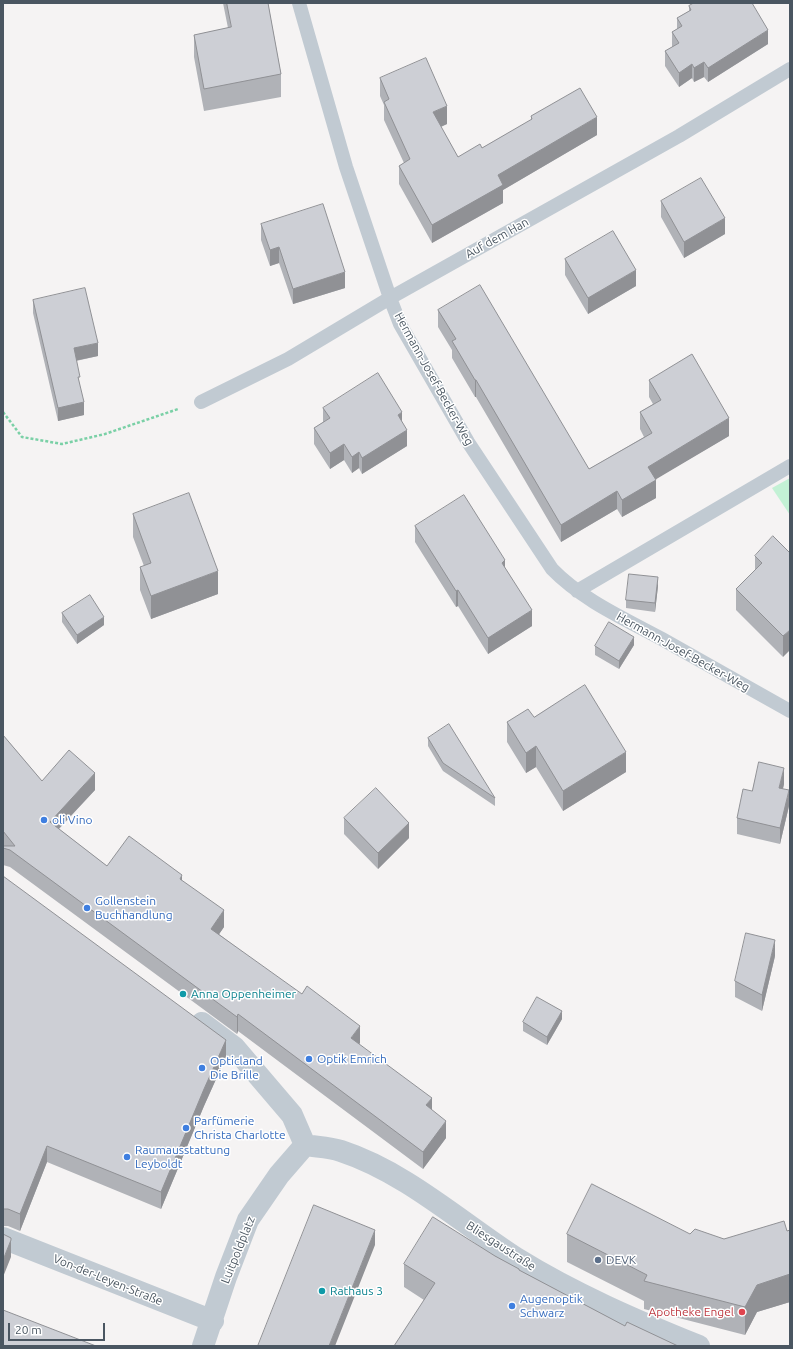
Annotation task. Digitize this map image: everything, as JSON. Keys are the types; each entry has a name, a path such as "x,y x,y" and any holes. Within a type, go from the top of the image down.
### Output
{"street":[{"path":"189,1014 234,1047 292,1115 305,1145"},
{"name":"Luitpoldplatz","path":"203,1346 226,1277 248,1220 279,1175 305,1145"},
{"name":"Bliesgaustraße","path":"305,1145 340,1150 392,1173 517,1258 561,1283 622,1314 699,1346"},
{"name":"Von-der-Leyen-Straße","path":"3,1238 212,1321"}],"lane":[{"name":"Hermann-Josef-Becker-Weg","path":"299,3 346,167 400,324 468,442 552,569 564,582 609,611 790,711"},
{"name":"Auf dem Han","path":"201,402 288,359 390,298 679,136 790,69"},
{"path":"578,591 790,466"}],"path":[{"path":"3,412 22,436 62,444 105,434 201,402"}],"green space":[{"path":"790,478 790,515 772,488"}],"building":[{"path":"227,3 268,3 281,74 204,89 194,35 231,27"},
{"path":"694,3 752,3 768,30 708,68 704,62 694,68 692,64 679,73 665,51 679,43 672,32 682,26 677,18 691,10 689,6"},
{"path":"426,58 447,106 433,112 458,157 480,144 482,148 532,119 531,116 580,88 597,117 498,175 503,185 432,225 399,166 410,159 384,102 389,99 380,78"},
{"path":"701,178 725,218 684,242 661,201"},
{"path":"323,204 345,272 293,289 279,247 270,250 261,224"},
{"path":"613,231 636,270 588,298 565,259"},
{"path":"480,285 589,469 652,433 640,412 661,400 649,380 692,354 729,418 648,467 656,480 622,500 617,491 561,525 452,341 456,339 438,310"},
{"path":"85,288 98,343 74,348 80,377 78,377 84,402 58,408 33,300"},
{"path":"378,373 402,412 398,415 407,430 362,458 359,452 352,457 344,444 330,453 314,428 330,418 323,408"},
{"path":"189,493 218,571 151,596 140,567 151,563 133,514"},
{"path":"464,495 505,560 502,563 532,610 488,638 415,526"},
{"path":"773,536 790,553 790,630 783,636 736,589 762,563 755,556"},
{"path":"629,574 658,577 655,603 626,600"},
{"path":"90,595 104,617 77,635 62,613"},
{"path":"609,622 634,637 619,661 595,646"},
{"path":"585,685 626,752 563,791 536,746 526,753 507,722 528,709 534,717"},
{"path":"449,724 495,798 443,763 428,738"},
{"path":"3,735 42,781 69,750 95,773 50,822 107,866 129,836 182,875 180,879 224,910 211,929 302,994 307,986 360,1026 351,1038 432,1098 426,1105 446,1121 423,1152 238,1014 237,1017 10,850 3,848 3,846 15,846 3,831"},
{"path":"759,762 784,768 779,788 789,790 780,828 737,818 743,789 752,791"},
{"path":"376,788 409,823 378,853 344,818"},
{"path":"3,876 226,1040 161,1192 47,1146 20,1214 8,1209 3,1209"},
{"path":"746,933 775,940 762,995 735,981"},
{"path":"537,997 562,1011 547,1037 523,1022"},
{"path":"592,1184 690,1234 695,1229 724,1239 784,1221 787,1231 790,1230 790,1274 757,1285 745,1307 644,1281 647,1275 567,1234"},
{"name":"Rathaus 3","path":"314,1205 375,1230 329,1346 258,1346"},
{"path":"433,1217 519,1270 625,1326 627,1322 678,1346 394,1346 435,1283 404,1264"},
{"path":"3,1234 11,1238 11,1240 3,1260"},
{"path":"3,1310 96,1346 3,1346"}],"place":[{"name":"oli Vino","path":"44,820"},
{"name":"Gollenstein Buchhandlung","path":"87,908"},
{"name":"Anna Oppenheimer","path":"183,994"},
{"name":"Optik Emrich","path":"309,1059"},
{"name":"Opticland Die Brille","path":"202,1068"},
{"name":"Parfümerie Christa Charlotte","path":"186,1128"},
{"name":"Raumausstattung Leyboldt","path":"127,1157"},
{"name":"DEVK","path":"598,1260"},
{"name":"Rathaus 3","path":"322,1291"},
{"name":"Augenoptik Schwarz","path":"512,1306"},
{"name":"Apotheke Engel","path":"742,1312"}]}
